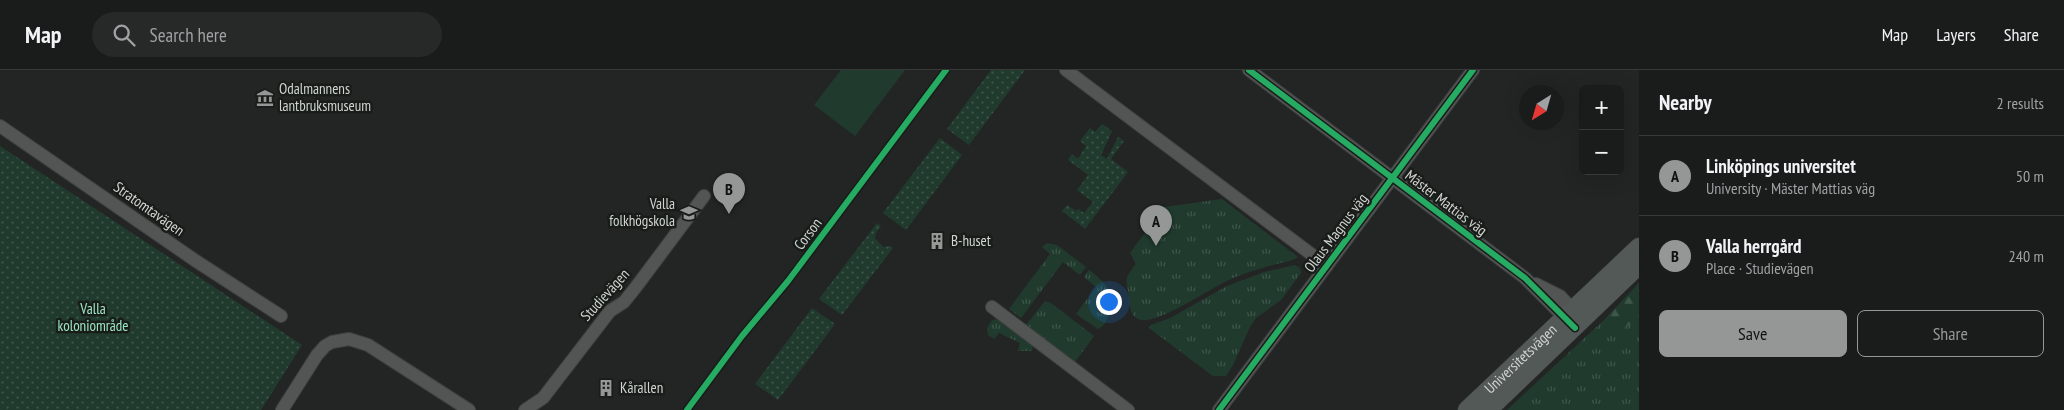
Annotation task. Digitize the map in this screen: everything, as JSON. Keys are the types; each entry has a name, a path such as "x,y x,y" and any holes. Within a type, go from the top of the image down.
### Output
{"main road":[{"name":"Universitetsvägen","path":"1488,410 1639,247"},
{"name":"Universitetsvägen","path":"1467,410 1573,318 1639,264"}],"street":[{"path":"1066,70 1327,266"},
{"name":"Mäster Mattias väg","path":"1249,70 1525,278 1560,296 1573,318"},
{"name":"Olaus Magnus väg","path":"1220,410 1281,325 1473,70"},
{"name":"Stratomtavägen","path":"0,126 196,261 281,316"},
{"name":"Studievägen","path":"525,410 543,398 610,311 624,302 704,196"},
{"path":"992,307 1128,410"},
{"path":"282,410 317,355 325,346 332,342 349,339 368,345 469,410"}],"green space":[{"path":"841,70 905,70 855,136 814,105"},
{"path":"991,70 1025,70 969,145 947,129"},
{"path":"1102,124 1112,131 1101,155 1107,159 1118,137 1124,141 1111,159 1128,172 1085,229 1062,211 1067,205 1076,211 1078,209 1084,213 1093,202 1077,190 1088,175 1068,160 1072,154 1078,159 1086,146 1080,141 1090,128 1095,132"},
{"path":"940,138 962,155 906,230 883,213"},
{"name":"Valla koloniområde","path":"0,146 302,345 261,410 0,410"},
{"path":"1222,199 1298,257 1232,278 1185,304 1152,319 1136,318 1131,309 1126,280 1136,264 1130,253 1164,207"},
{"path":"877,223 881,226 875,238 883,247 890,246 893,248 842,315 819,299"},
{"path":"1047,243 1057,245 1086,267 1080,275 1063,262 1021,318 1009,309 1050,254 1042,247"},
{"path":"1295,265 1300,268 1301,273 1281,300 1256,318 1226,376 1213,376 1149,328 1151,325 1170,318 1227,286 1264,272"},
{"path":"1089,270 1105,284 1111,296 1111,310 1105,322 1098,329 1076,314 1096,287 1084,277"},
{"path":"1639,283 1639,410 1507,410 1606,318"},
{"path":"1639,283 1639,319 1615,334 1612,324 1606,318"},
{"path":"1045,301 1051,303 1094,336 1075,362 1072,362 1026,325"},
{"path":"812,308 835,324 778,400 755,384"},
{"path":"997,319 1033,345 1032,351 1018,351 1020,343 999,333 994,339 988,335 987,328 992,320"}],"cycle path":[{"name":"Corson","path":"687,410 742,336 788,281 946,70"},
{"path":"1249,70 1525,278 1575,328"},
{"path":"1219,410 1473,70"}],"place":[{"name":"Odalmannens lantbruksmuseum","path":"265,98"},
{"name":"Valla folkhögskola","path":"689,213"},
{"name":"Valla herrgård","path":"729,214"},
{"name":"B-huset","path":"937,241"},
{"name":"Linköpings universitet","path":"1156,246"},
{"name":"Kårallen","path":"606,388"}]}
